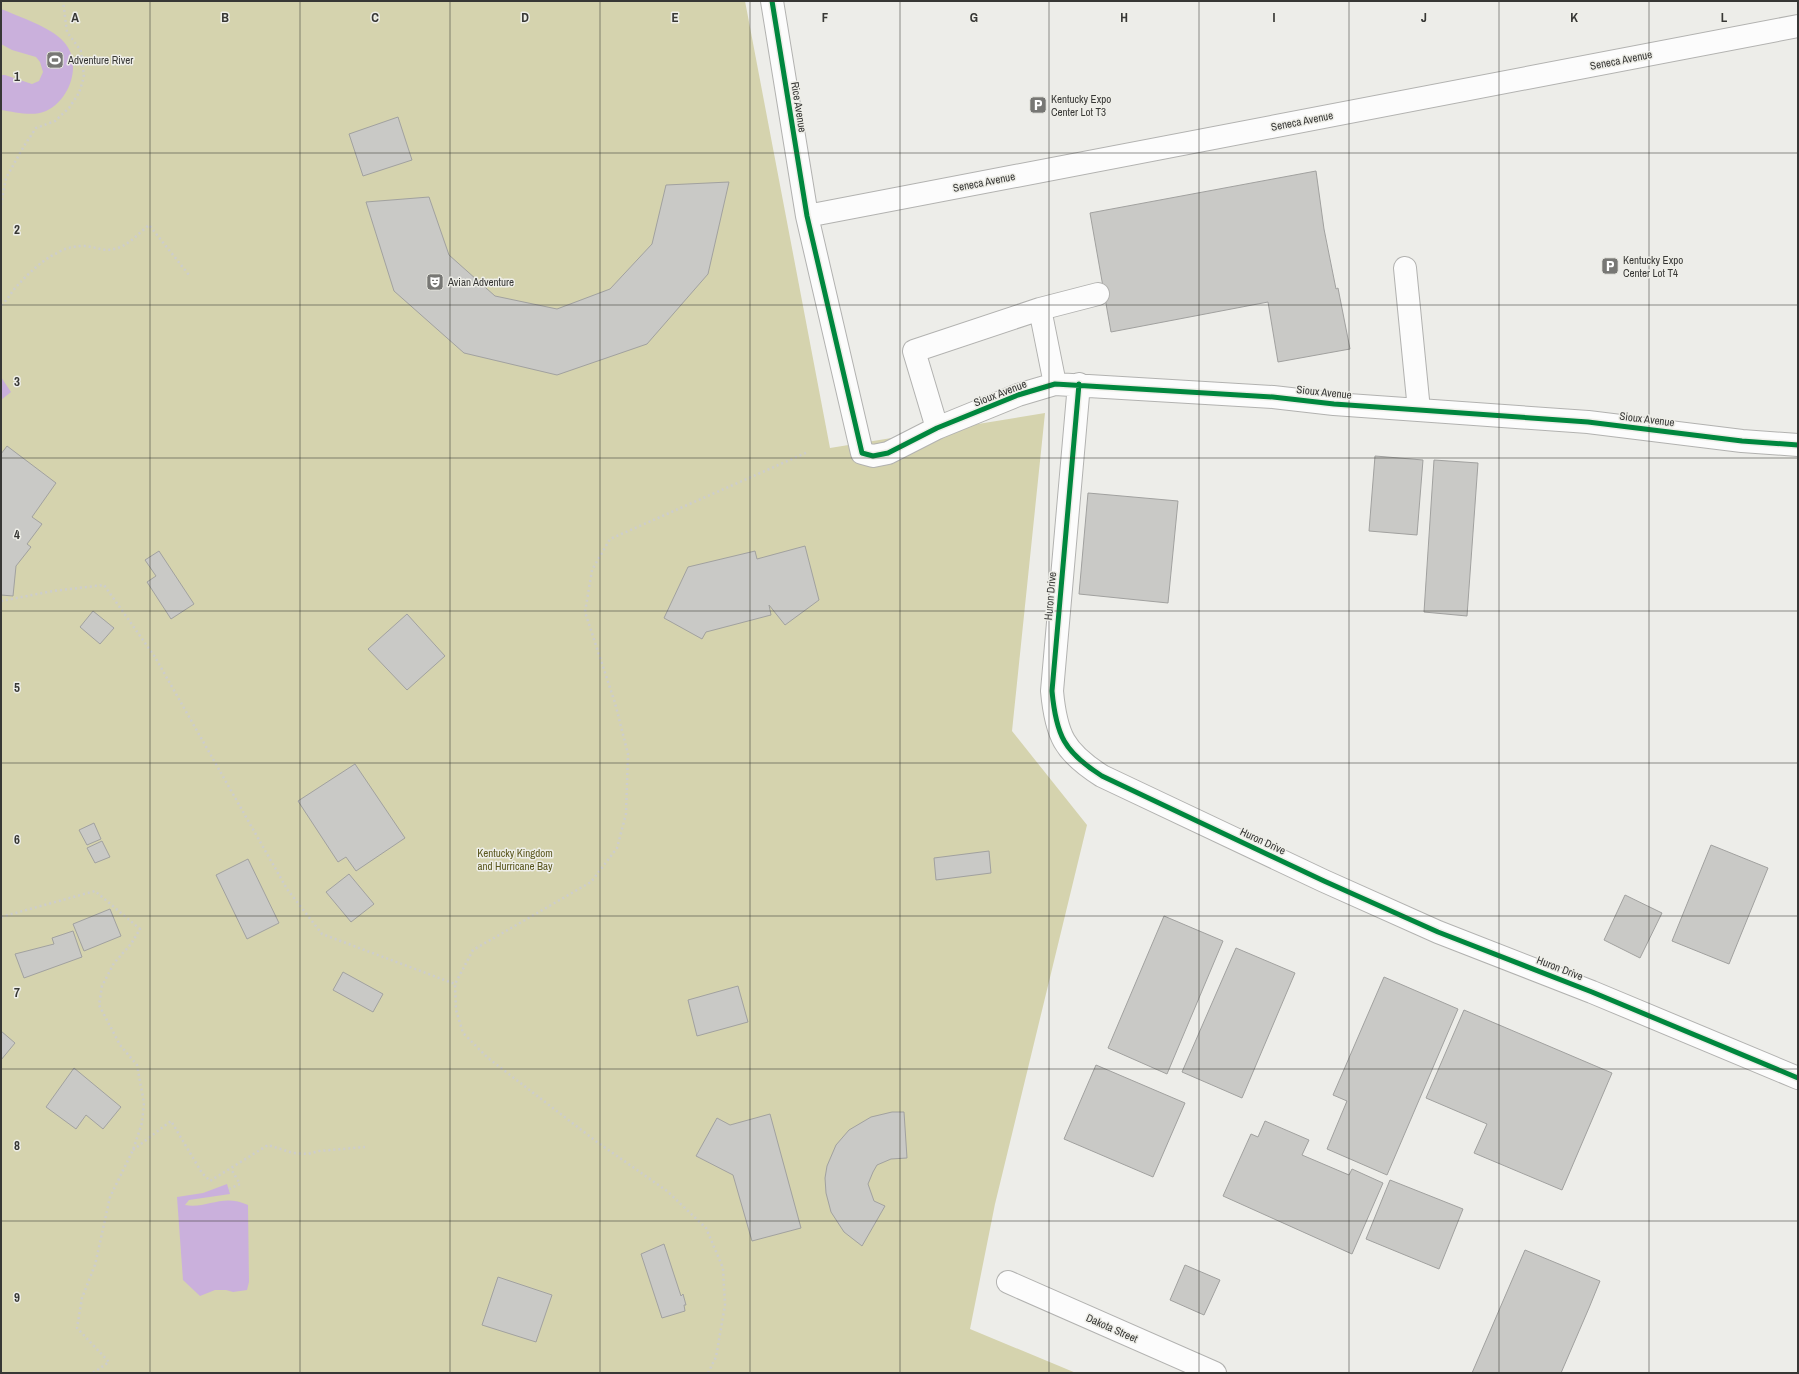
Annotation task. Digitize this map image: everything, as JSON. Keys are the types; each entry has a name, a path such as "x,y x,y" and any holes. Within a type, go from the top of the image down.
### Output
{"street":[{"name":"Rice Avenue","path":"772,1 807,216 862,453"},
{"name":"Seneca Avenue","path":"807,216 1798,26"},
{"path":"1405,268 1419,410"},
{"path":"937,428 914,351 1040,309 1098,294"},
{"path":"1040,309 1055,384"},
{"name":"Sioux Avenue","path":"862,453 873,456 888,453 937,428 1018,395 1055,384 1079,384 1273,397 1334,404 1588,422 1742,441 1798,445"},
{"name":"Huron Drive","path":"1079,384 1052,691 1054,712 1058,727 1070,752 1083,764 1102,776 1309,874 1438,932 1592,992 1798,1078"},
{"name":"Dakota Street","path":"1008,1282 1215,1373"}],"path":[{"path":"1,205 6,178 24,146 36,128 55,121 69,108 78,93 84,77 81,51 67,32 63,1"},
{"path":"1,305 6,301 16,287 38,266 56,253 70,247 84,246 104,251 115,249 126,243 149,225 189,275"},
{"path":"708,1373 716,1357 726,1305 724,1268 706,1228 667,1190 597,1142 488,1058 463,1032 456,1010 455,984 473,950 590,882 618,848 626,814 628,754 615,702 585,612 592,570 610,539 808,452"},
{"path":"1,601 53,591 104,585 155,657 286,889 322,934 455,984"},
{"path":"1,917 95,891 140,930 131,944 114,964 102,986 99,1004 120,1045 137,1065 144,1103 142,1123 133,1150 110,1197 95,1265 82,1298 77,1328 109,1362 93,1373"},
{"path":"133,1150 172,1121 202,1174 210,1181 268,1145 293,1153 308,1154 319,1151 365,1147"},
{"path":"229,1189 240,1184 231,1169"}],"green space":[{"name":"Kentucky Kingdom and Hurricane Bay","path":"1,1 745,1 830,448 1045,413 1012,731 1087,825 995,1204 970,1329 1076,1373 1,1373"}],"shaded area":[{"name":"Adventure River","path":"1,9 34,23 58,36 69,49 73,69 68,89 55,106 46,111 30,114 1,110 1,75 32,84 39,81 43,72 40,62 36,57 12,50 1,44"},
{"path":"1,377 11,392 1,400"},
{"path":"227,1184 230,1194 189,1200 185,1205 193,1206 231,1200 248,1205 249,1282 247,1290 233,1292 226,1290 215,1290 200,1296 183,1280 177,1197 203,1193"}],"building":[{"path":"398,117 412,160 363,176 349,134"},
{"path":"1316,171 1324,229 1350,349 1278,362 1268,302 1111,332 1090,213"},
{"name":"Avian Adventure","path":"729,182 708,274 647,344 557,375 464,353 394,291 366,202 429,197 449,255 495,296 557,309 610,289 652,244 666,185"},
{"path":"7,446 56,483 32,517 42,524 27,544 31,547 16,566 13,596 1,595 1,454"},
{"path":"1375,456 1423,460 1417,535 1369,531"},
{"path":"1434,460 1478,463 1467,616 1424,612"},
{"path":"1088,493 1178,501 1168,603 1079,594"},
{"path":"805,546 819,600 785,625 769,605 771,615 706,632 702,639 664,618 688,567 755,551 757,559"},
{"path":"159,551 194,604 171,619 147,582 156,576 145,560"},
{"path":"93,611 114,628 100,644 80,627"},
{"path":"407,614 445,656 407,690 368,649"},
{"path":"355,764 405,838 356,871 346,857 338,862 298,801"},
{"path":"94,823 101,839 87,845 79,830"},
{"path":"102,841 110,857 95,863 87,848"},
{"path":"1711,845 1768,868 1729,964 1672,941"},
{"path":"989,851 991,873 936,880 934,858"},
{"path":"248,859 279,923 247,939 216,875"},
{"path":"349,874 374,904 351,922 326,892"},
{"path":"1625,895 1662,913 1640,958 1604,940"},
{"path":"110,909 121,936 84,951 73,924"},
{"path":"1164,916 1223,941 1167,1074 1108,1048"},
{"path":"73,931 82,957 24,978 15,954 54,944 52,938"},
{"path":"1236,948 1295,973 1242,1098 1182,1072"},
{"path":"343,972 383,994 373,1012 333,990"},
{"path":"1384,977 1458,1009 1387,1175 1327,1149 1347,1101 1333,1095"},
{"path":"738,986 748,1022 697,1036 688,1000"},
{"path":"1464,1010 1612,1073 1562,1190 1474,1153 1487,1124 1426,1098"},
{"path":"1,1031 15,1043 1,1060"},
{"path":"1096,1065 1185,1103 1153,1177 1064,1139"},
{"path":"74,1068 121,1107 103,1129 86,1115 76,1129 46,1107"},
{"path":"892,1112 904,1112 907,1158 891,1159 877,1165 873,1172 868,1184 874,1201 885,1206 862,1246 844,1232 831,1212 826,1193 825,1178 827,1166 836,1145 849,1130 871,1117"},
{"path":"770,1114 801,1228 752,1241 733,1175 696,1156 717,1118 730,1125"},
{"path":"1265,1121 1309,1140 1302,1155 1349,1175 1352,1169 1383,1183 1352,1254 1223,1196 1251,1134 1258,1137"},
{"path":"1390,1180 1463,1209 1439,1269 1366,1239"},
{"path":"664,1244 681,1296 683,1294 686,1305 684,1305 685,1311 662,1318 641,1254"},
{"path":"1525,1250 1600,1281 1561,1373 1472,1373"},
{"path":"1185,1265 1220,1280 1204,1315 1170,1300"},
{"path":"498,1277 552,1295 536,1342 482,1325"}],"cycle path":[{"path":"772,1 807,216 862,453 873,456 888,453 937,428 1018,395 1055,384 1273,397 1334,404 1588,422 1742,441 1798,445"},
{"path":"1079,384 1052,691 1056,719 1060,731 1064,741 1079,759 1102,776 1324,881 1438,932 1592,992 1798,1078"}],"place":[{"name":"Adventure River","path":"55,60"},
{"name":"Kentucky Expo Center Lot T3","path":"1038,105"},
{"name":"Kentucky Expo Center Lot T4","path":"1610,266"},
{"name":"Avian Adventure","path":"435,282"}]}
